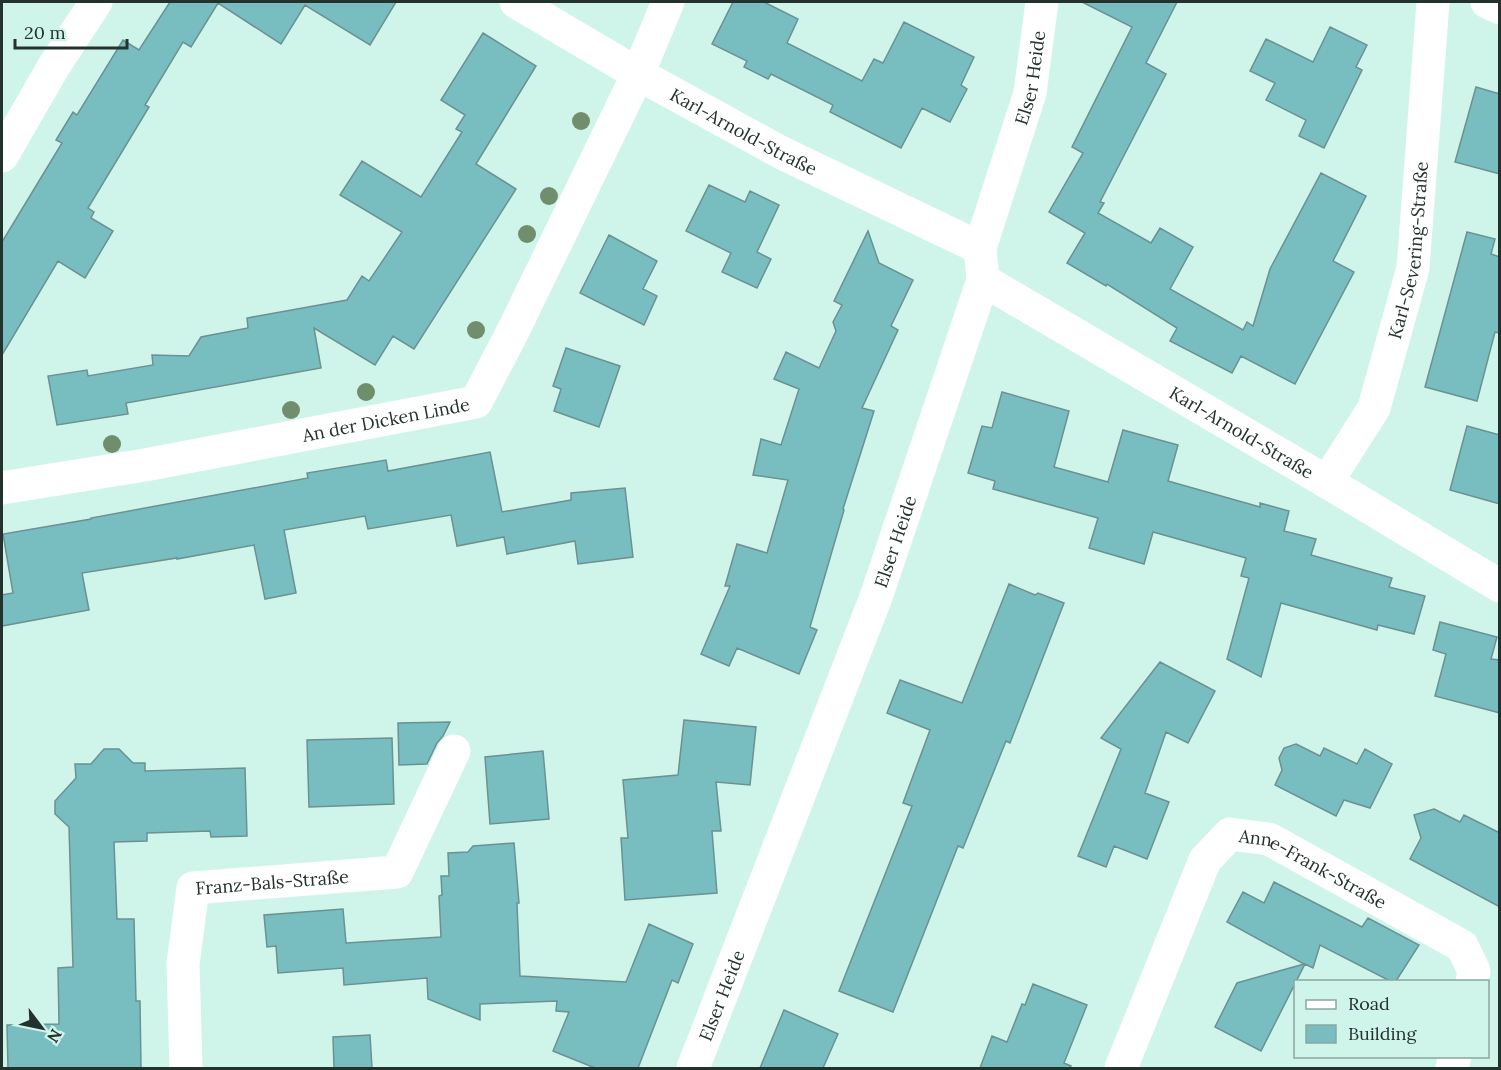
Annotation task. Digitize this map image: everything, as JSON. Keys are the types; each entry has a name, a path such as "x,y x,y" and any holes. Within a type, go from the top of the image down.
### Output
{"street":[{"path":"2,156 54,66 96,2"},
{"name":"Karl-Arnold-Straße","path":"516,2 638,74 780,152 980,248"},
{"name":"An der Dicken Linde","path":"2,489 145,465 476,402 638,74 668,2"},
{"name":"Elser Heide","path":"693,1068 876,597 983,280 980,248 1030,93 1042,2"},
{"name":"Karl-Severing-Straße","path":"1327,482 1374,408 1413,268 1433,2"},
{"path":"1487,2 1500,8"},
{"name":"Karl-Arnold-Straße","path":"983,280 1500,586"},
{"name":"Franz-Bals-Straße","path":"186,1068 183,964 193,888 397,872 454,751"},
{"name":"Anne-Frank-Straße","path":"1121,1068 1205,860 1230,834 1269,839 1462,945 1474,971 1472,980"}],"building":[{"path":"170,2 396,2 370,45 305,5 281,44 218,3 191,47 183,42 145,105 149,107 88,208 94,212 91,218 113,231 85,278 58,261 2,355 2,242 62,143 56,140 73,112 77,115 123,40 139,50"},
{"path":"733,2 764,2 798,19 787,43 862,81 874,59 883,63 904,22 974,57 961,85 967,89 950,122 922,108 901,148 830,112 833,105 771,74 768,79 744,67 747,61 712,44"},
{"path":"1082,2 1177,2 1146,63 1166,74 1100,202 1104,203 1098,213 1151,243 1160,228 1193,247 1170,289 1243,330 1247,322 1253,326 1270,269 1321,173 1366,196 1333,261 1354,272 1295,384 1241,356 1232,373 1170,341 1177,328 1107,284 1106,286 1067,263 1085,233 1049,212 1083,153 1072,147 1132,27"},
{"path":"1330,27 1367,45 1356,67 1362,70 1324,148 1299,136 1306,120 1266,100 1275,83 1250,71 1266,39 1313,62"},
{"path":"483,33 536,66 476,164 516,189 414,349 393,336 375,365 314,328 321,368 126,403 128,414 57,425 48,376 87,370 88,376 153,365 152,355 189,356 201,337 248,328 247,318 347,300 362,276 369,281 402,232 340,195 362,161 421,197 462,132 456,129 465,115 441,100"},
{"path":"1476,87 1500,94 1500,174 1455,162"},
{"path":"709,185 745,202 750,191 779,205 757,252 771,259 757,288 722,272 731,253 686,231"},
{"path":"868,231 879,263 913,280 891,326 898,330 862,408 874,411 843,509 810,627 817,630 799,674 737,648 729,666 701,654 730,586 725,586 737,544 767,553 788,480 753,475 761,439 781,445 799,389 774,379 786,352 819,368 836,331 833,322 842,305 834,301"},
{"path":"1467,232 1495,239 1491,254 1500,257 1500,333 1495,332 1477,401 1425,387"},
{"path":"609,235 657,261 643,289 657,296 644,325 580,293"},
{"path":"566,348 620,366 599,427 554,411 561,389 553,386"},
{"path":"1002,392 1069,411 1054,467 1108,482 1123,430 1178,445 1168,481 1260,507 1260,503 1289,511 1284,531 1316,539 1311,555 1392,578 1389,587 1425,596 1414,634 1378,625 1377,630 1281,603 1261,677 1227,659 1249,578 1241,576 1246,558 1153,532 1144,564 1089,548 1098,518 993,489 995,481 968,473 982,426 992,428"},
{"path":"1467,426 1500,435 1500,504 1450,490"},
{"path":"490,452 502,512 571,500 571,493 625,488 633,557 578,564 575,541 507,554 504,537 457,546 451,515 368,529 365,516 284,530 296,593 265,599 254,545 82,573 89,610 2,626 2,595 13,593 3,534 308,478 307,473 386,460 388,471"},
{"path":"1009,584 1035,595 1038,593 1064,603 1010,743 1006,741 963,848 958,846 893,1012 839,991 912,806 903,803 930,730 887,713 900,680 962,703"},
{"path":"1440,622 1497,637 1491,659 1500,660 1500,713 1435,696 1446,654 1433,650"},
{"path":"1160,662 1215,691 1188,743 1166,732 1145,793 1169,802 1147,859 1114,846 1106,867 1078,856 1121,749 1101,738"},
{"path":"684,720 756,727 750,785 716,782 721,831 712,831 717,893 625,900 621,838 628,838 623,780 678,775"},
{"path":"450,722 427,764 399,765 398,723"},
{"path":"392,738 394,804 309,807 307,740"},
{"path":"1296,744 1320,756 1324,748 1357,764 1365,749 1392,764 1370,808 1344,800 1336,816 1275,785 1282,770 1279,758 1284,748"},
{"path":"104,749 119,749 133,763 145,763 145,771 245,768 247,836 211,837 210,831 147,833 147,841 114,842 117,919 134,919 136,1001 140,1001 141,1068 8,1068 7,1025 59,1024 58,968 73,967 69,827 55,814 55,801 76,778 75,764 91,764"},
{"path":"543,751 549,819 490,824 485,757"},
{"path":"1434,809 1460,822 1464,815 1500,833 1500,907 1410,859 1421,838 1414,815"},
{"path":"514,843 519,903 517,903 520,976 626,982 649,924 693,944 678,983 672,980 638,1068 595,1068 553,1051 569,1012 556,1011 557,1001 480,1004 480,1020 428,999 427,978 344,985 343,968 278,973 276,946 267,947 264,915 343,909 346,943 441,937 439,896 442,895 441,876 449,876 448,853 468,852 473,846"},
{"path":"1274,882 1362,927 1368,918 1419,945 1397,980 1388,980 1320,945 1313,968 1305,964 1297,980 1294,980 1294,986 1261,1051 1215,1027 1237,983 1304,964 1227,922 1243,892 1264,903"},
{"path":"1033,984 1087,1005 1064,1063 1071,1066 1070,1068 980,1068 992,1036 1007,1042 1022,1004 1025,1005"},
{"path":"784,1010 838,1034 823,1068 760,1068"},
{"path":"370,1035 372,1068 334,1068 333,1037"}]}
